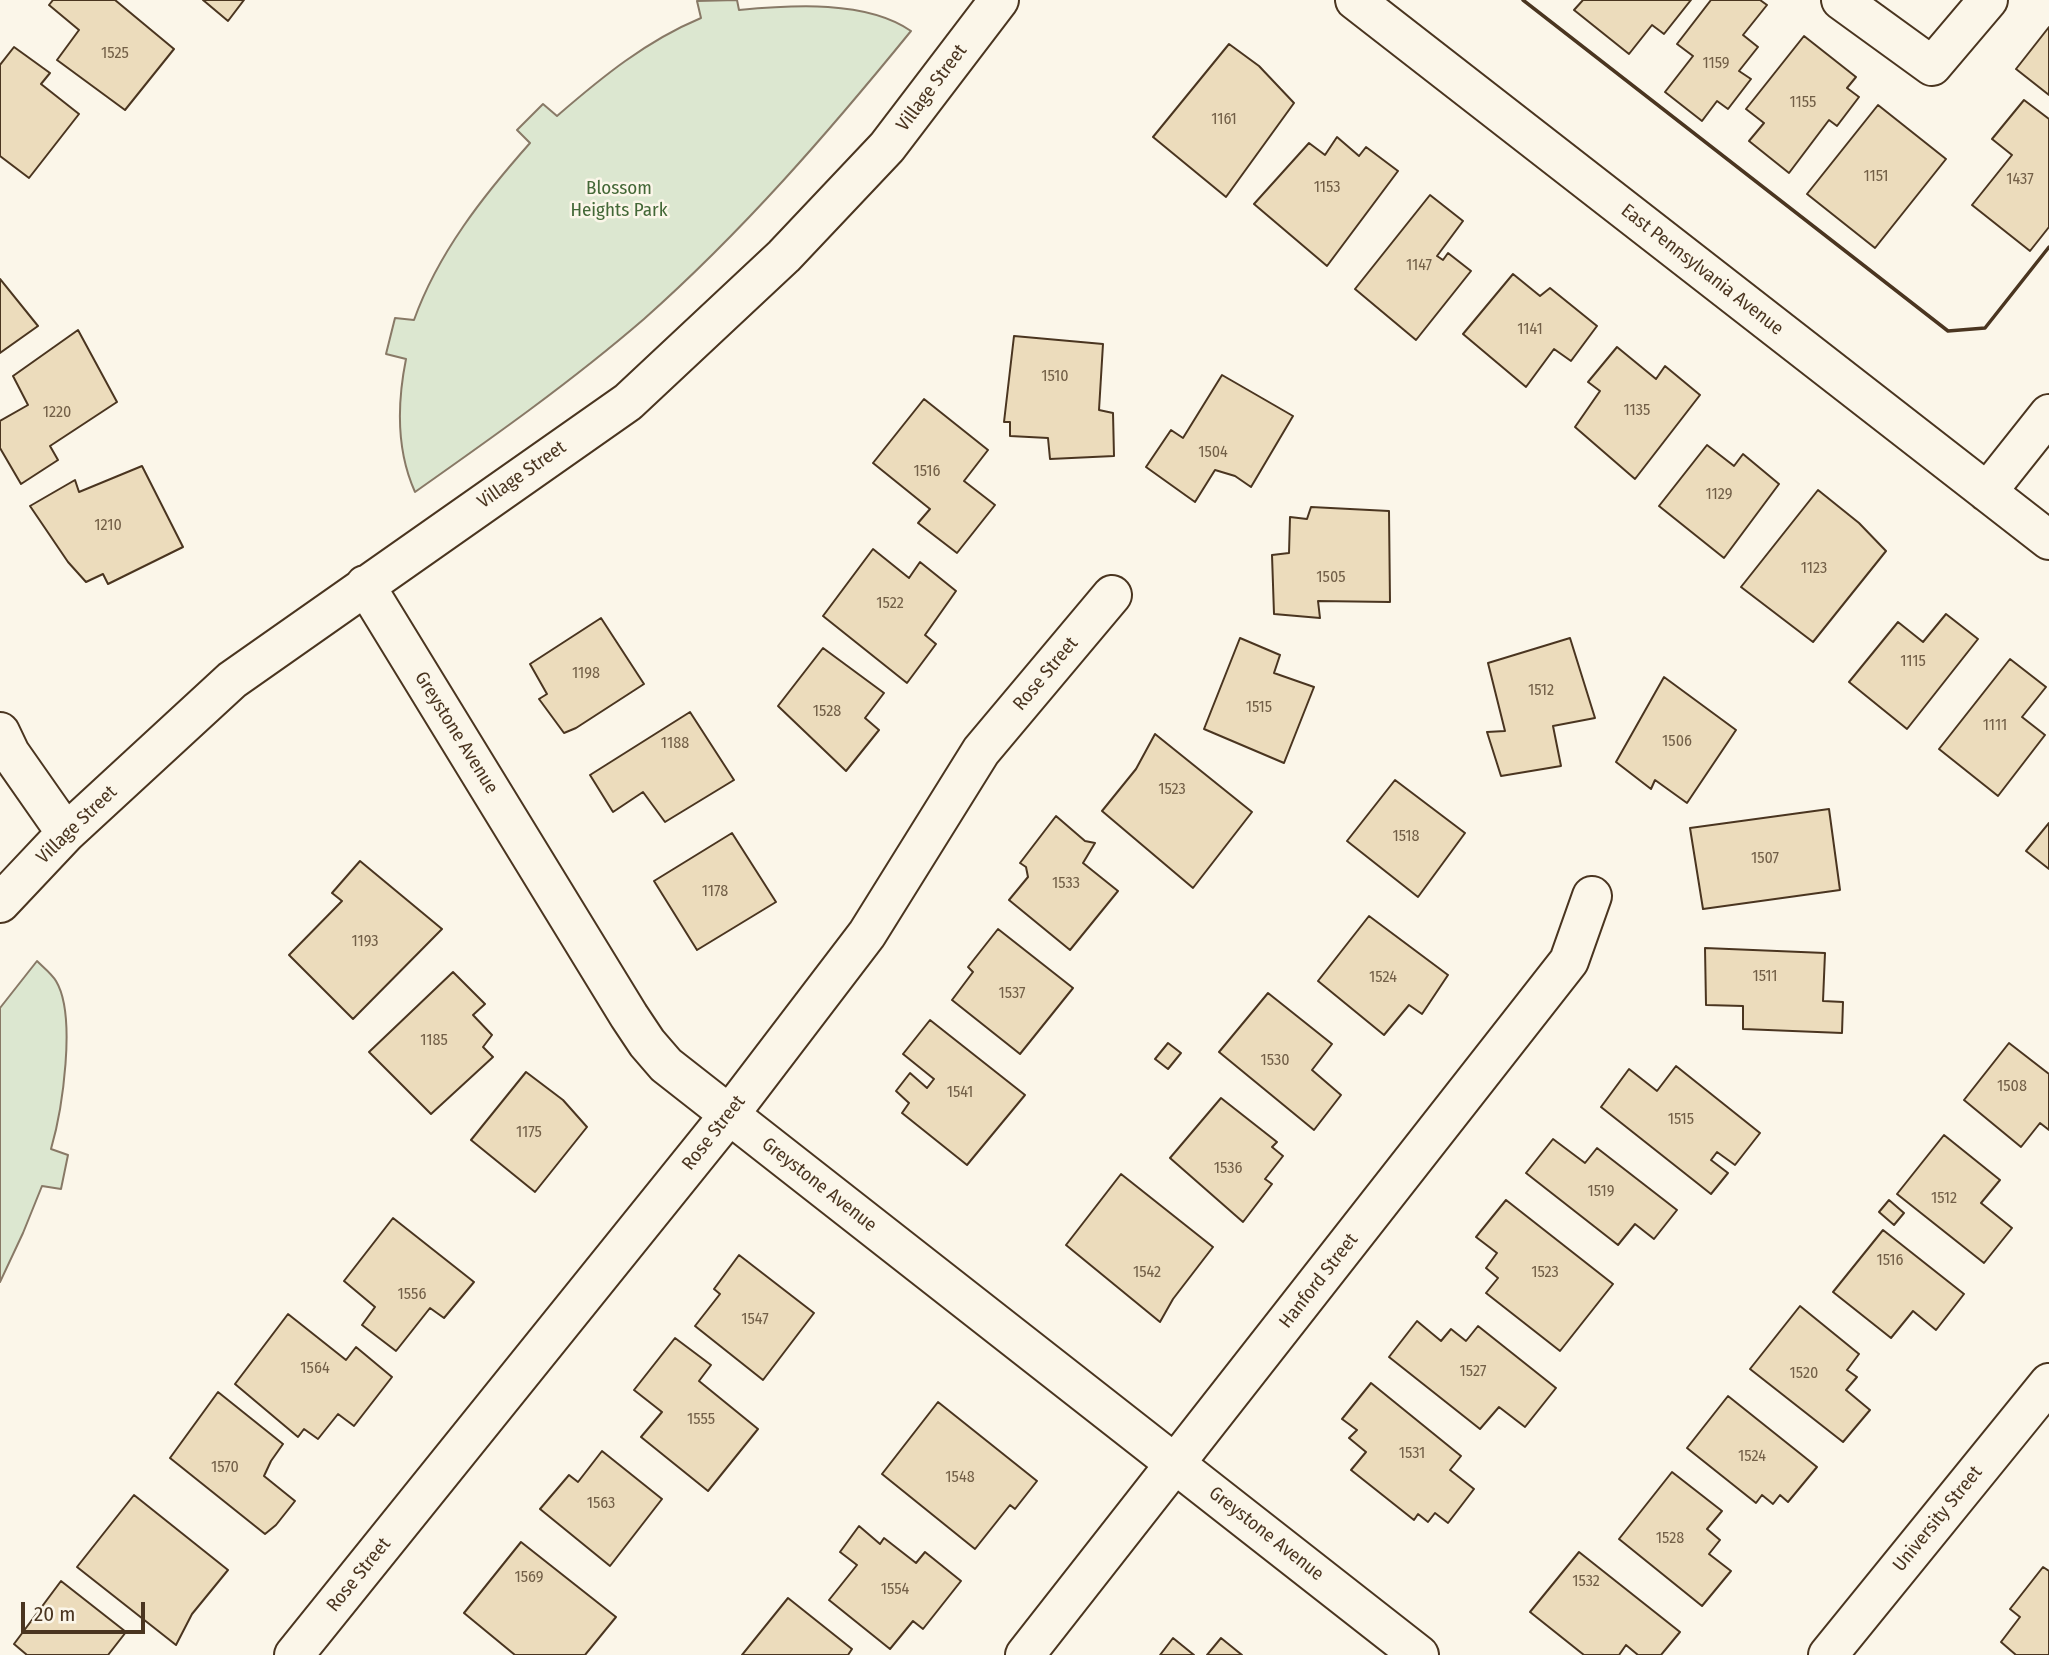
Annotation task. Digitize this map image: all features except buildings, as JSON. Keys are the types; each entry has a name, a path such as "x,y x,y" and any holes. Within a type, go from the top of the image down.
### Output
{"street":[{"name":"Village Street","path":"0,903 66,833 232,680 628,402 785,256 887,147 999,0"},
{"name":"East Pennsylvania Avenue","path":"1355,0 2049,540"},
{"path":"1841,0 1932,66 1988,0"},
{"path":"1987,492 2049,414"},
{"name":"Greystone Avenue","path":"365,585 647,1043 666,1065 1419,1655"},
{"name":"Rose Street","path":"294,1655 729,1115 867,934 981,751 1112,595"},
{"path":"0,732 9,753 66,833"},
{"name":"Hanford Street","path":"1025,1655 1569,961 1592,896"},
{"name":"University Street","path":"1828,1655 2049,1383"}],"green space":[{"name":"Blossom Heights Park","path":"737,0 739,10 805,6 851,9 893,21 911,31 784,180 680,286 588,365 415,492 401,443 401,393 406,359 386,354 395,318 414,320 424,295 463,226 530,143 517,130 543,104 557,116 625,61 701,18 697,1"},
{"path":"37,961 56,981 66,1017 66,1064 51,1149 68,1155 61,1189 42,1186 0,1282 0,1008"}],"wall":[{"path":"1523,0 1948,331 1985,328 2049,247"}]}
